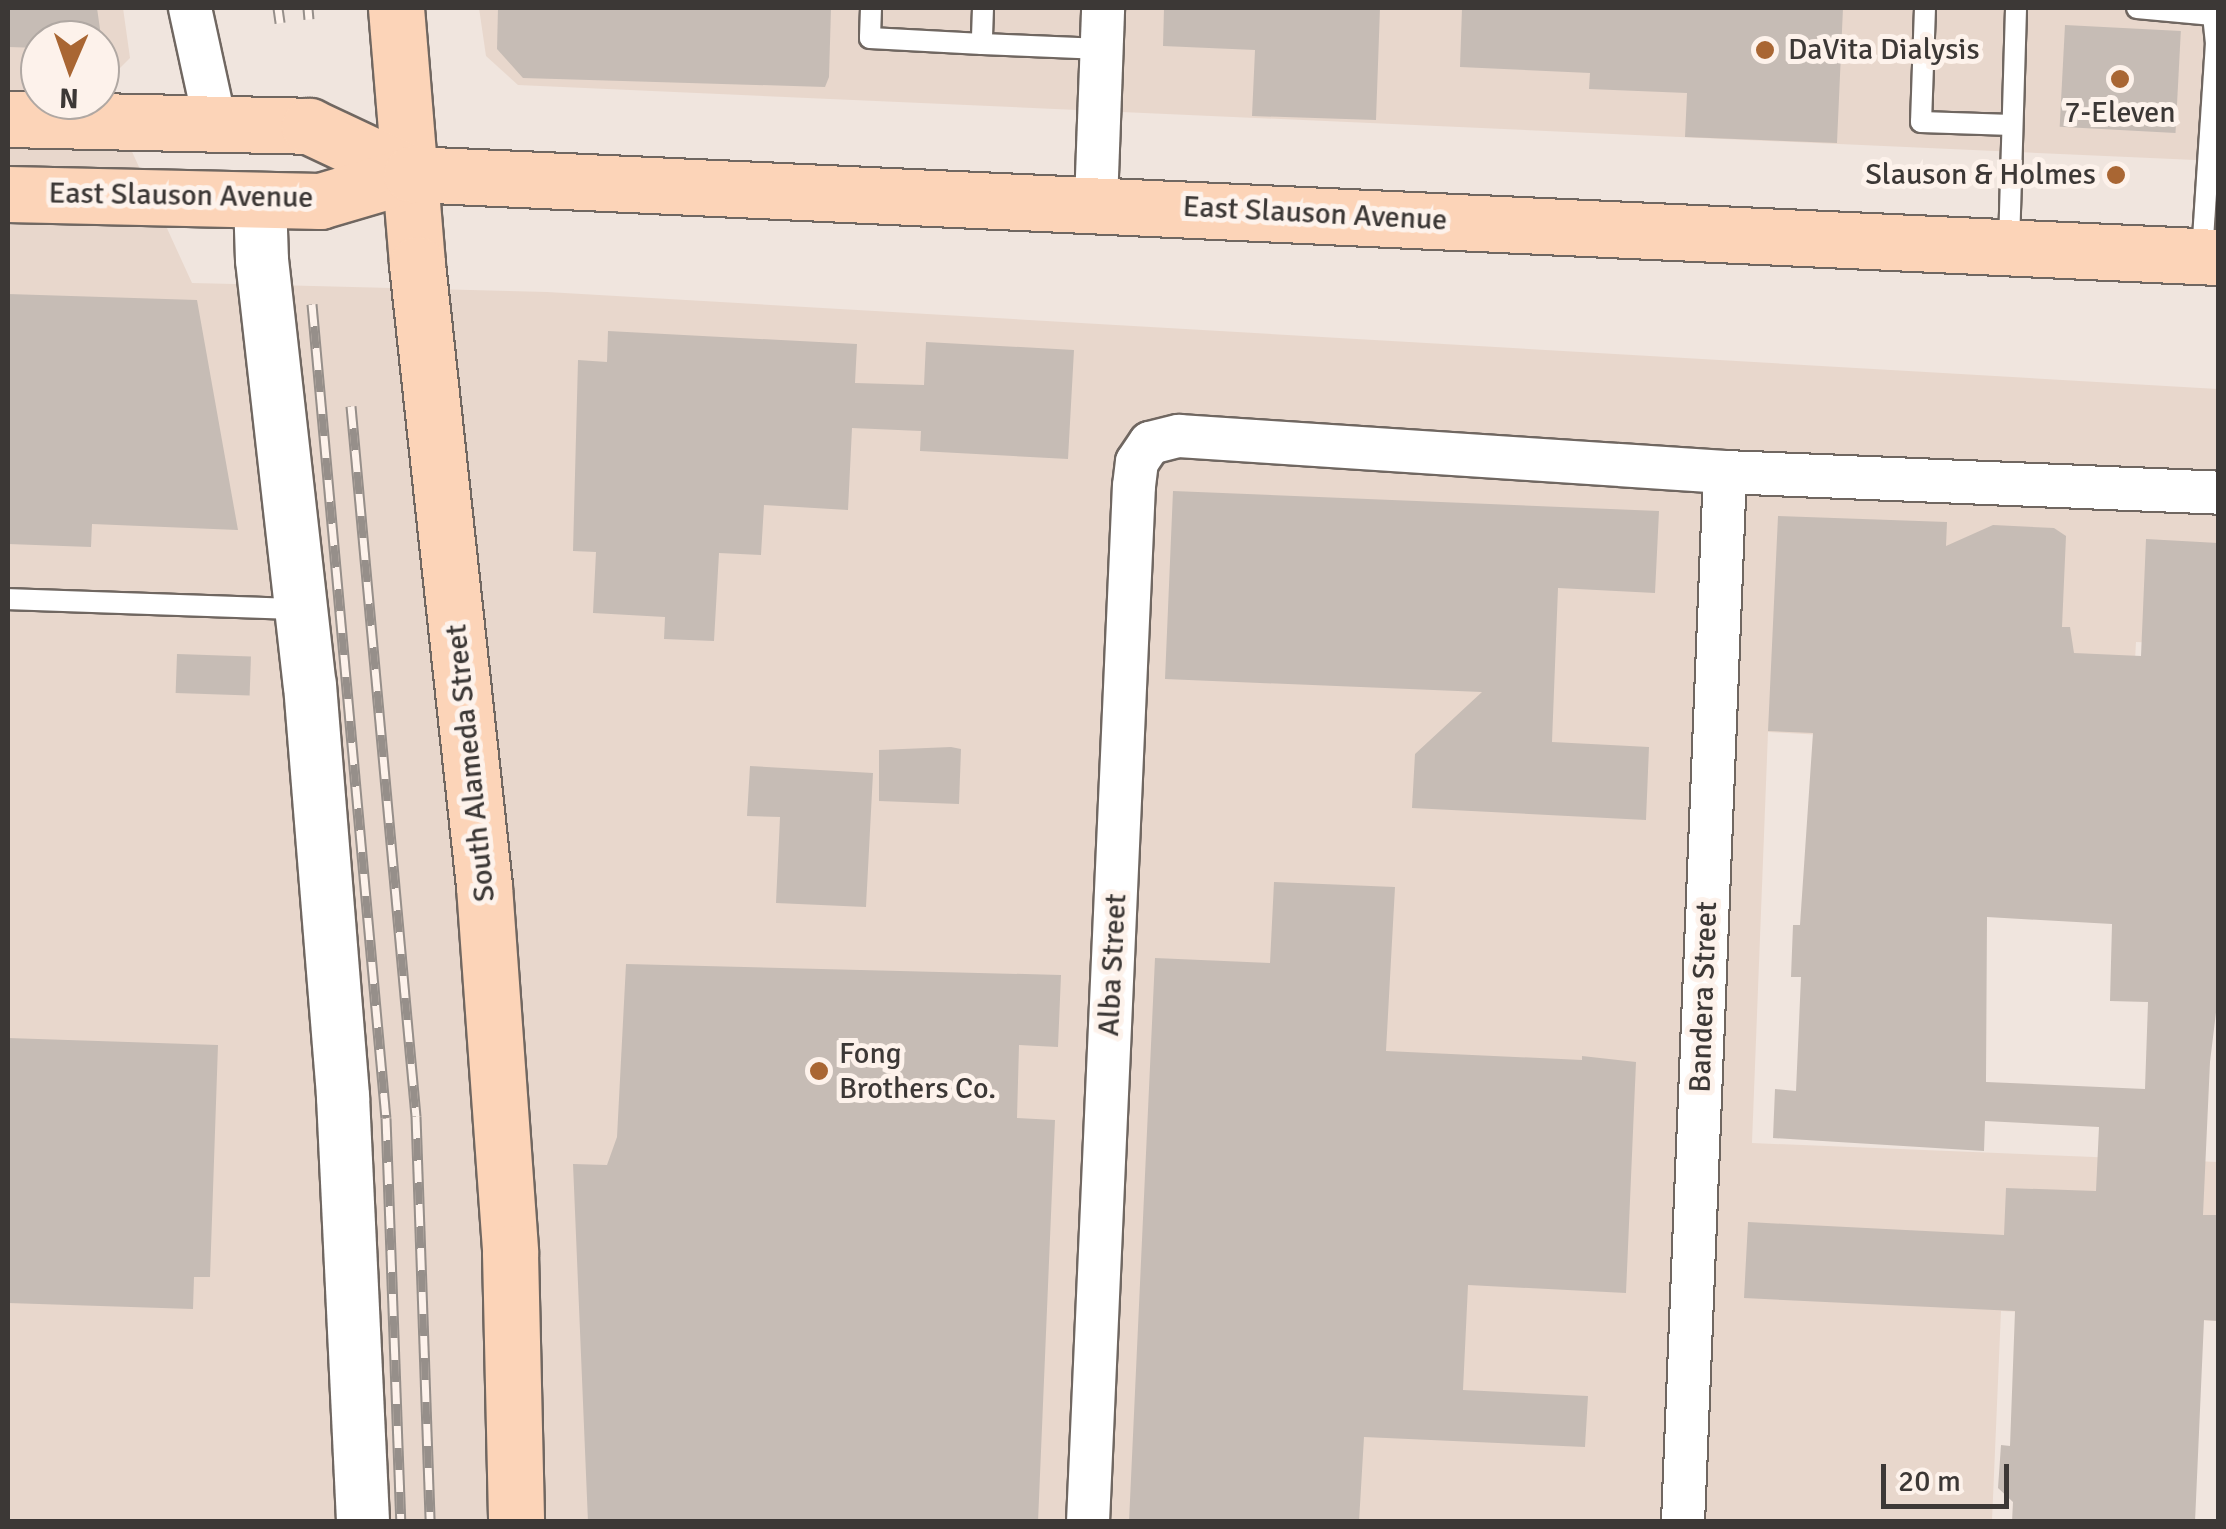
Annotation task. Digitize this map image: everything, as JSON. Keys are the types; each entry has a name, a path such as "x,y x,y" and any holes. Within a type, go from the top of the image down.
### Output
{"main road":[{"name":"South Alameda Street","path":"396,8 484,886 510,1253 516,1522"},
{"name":"East Slauson Avenue","path":"8,119 309,126 411,174"},
{"name":"East Slauson Avenue","path":"8,194 320,201 411,174 2210,256"}],"street":[{"path":"190,8 215,123"},
{"path":"1096,203 1102,28"},
{"path":"260,200 262,260 310,685 344,1097 362,1522"},
{"name":"Alba Street","path":"1088,1522 1137,462 1150,443 1179,436 1725,472"},
{"path":"1725,472 2218,493"},
{"name":"Bandera Street","path":"1683,1522 1725,472"}],"lane":[{"path":"871,8 870,38 982,44 1102,28"},
{"path":"982,8 982,44"},
{"path":"1924,8 1921,122 2012,125"},
{"path":"2008,247 2016,8"},
{"path":"2137,8 2213,16 2216,87 2210,256"},
{"path":"8,599 299,610"}],"shaded area":[{"path":"8,8 123,8 130,58 120,68 120,20 20,20 20,120 118,120 192,283 547,292 2218,389 2218,645 2136,642 2130,752 1768,732 1752,1143 2218,1162 2218,1321 2001,1311 1992,1521 8,1522"},
{"path":"479,8 2218,8 2218,161 518,85 486,56"}],"building":[{"path":"8,8 97,8 99,20 20,20 20,47 8,47"},
{"path":"498,8 831,8 829,77 825,87 523,78 497,49"},
{"path":"1164,8 1380,8 1376,120 1252,116 1255,50 1163,46"},
{"path":"1462,8 1843,8 1837,143 1685,137 1687,93 1589,89 1590,73 1460,67"},
{"name":"7-Eleven","path":"2065,25 2181,31 2176,133 2060,127"},
{"path":"8,294 197,300 238,530 92,524 91,547 8,544"},
{"path":"608,331 857,344 855,383 924,385 926,342 1074,350 1068,459 920,451 921,431 852,428 848,510 764,505 761,555 719,553 714,641 664,639 665,617 593,613 596,552 573,551 578,360 607,362"},
{"path":"1173,491 1659,511 1655,593 1558,588 1552,742 1649,747 1646,820 1412,808 1415,754 1482,692 1165,679"},
{"path":"1778,516 1947,522 1946,546 1993,525 2054,528 2066,536 2062,627 2070,627 2074,653 2141,656 2146,539 2218,543 2218,996 2210,1062 2203,1215 2218,1215 2218,1321 2204,1320 2195,1522 2012,1522 2013,1502 1998,1488 2001,1445 2010,1446 2015,1311 1744,1298 1748,1222 2004,1235 2006,1188 2096,1191 2099,1127 1985,1121 1984,1151 1773,1138 1775,1089 1796,1091 1801,977 1791,977 1793,925 1800,925 1813,733 1768,731","holes":["1987,917 2112,924 2110,1001 2148,1002 2145,1089 1986,1082"]},
{"path":"177,654 251,657 250,696 176,693"},
{"path":"961,749 959,804 879,801 879,750"},
{"path":"750,766 873,773 866,907 776,903 780,817 747,816"},
{"path":"1274,882 1395,887 1386,1051 1582,1060 1582,1056 1636,1062 1626,1293 1468,1285 1463,1390 1588,1396 1585,1447 1364,1437 1359,1522 1129,1522 1155,958 1270,963"},
{"path":"626,964 1061,975 1058,1047 1019,1045 1017,1118 1055,1120 1038,1522 588,1522 573,1164 607,1165 617,1137"},
{"path":"8,1038 218,1045 210,1277 194,1277 193,1309 8,1303"}],"railway":[{"path":"278,8 280,23"},
{"path":"308,8 309,19"},
{"path":"312,304 386,1118 401,1522"},
{"path":"351,406 416,1116 430,1522"}],"place":[{"name":"DaVita Dialysis","path":"1765,50"},
{"name":"7-Eleven","path":"2120,79"},
{"name":"Slauson & Holmes","path":"2116,175"},
{"name":"Fong Brothers Co.","path":"819,1071"}]}
